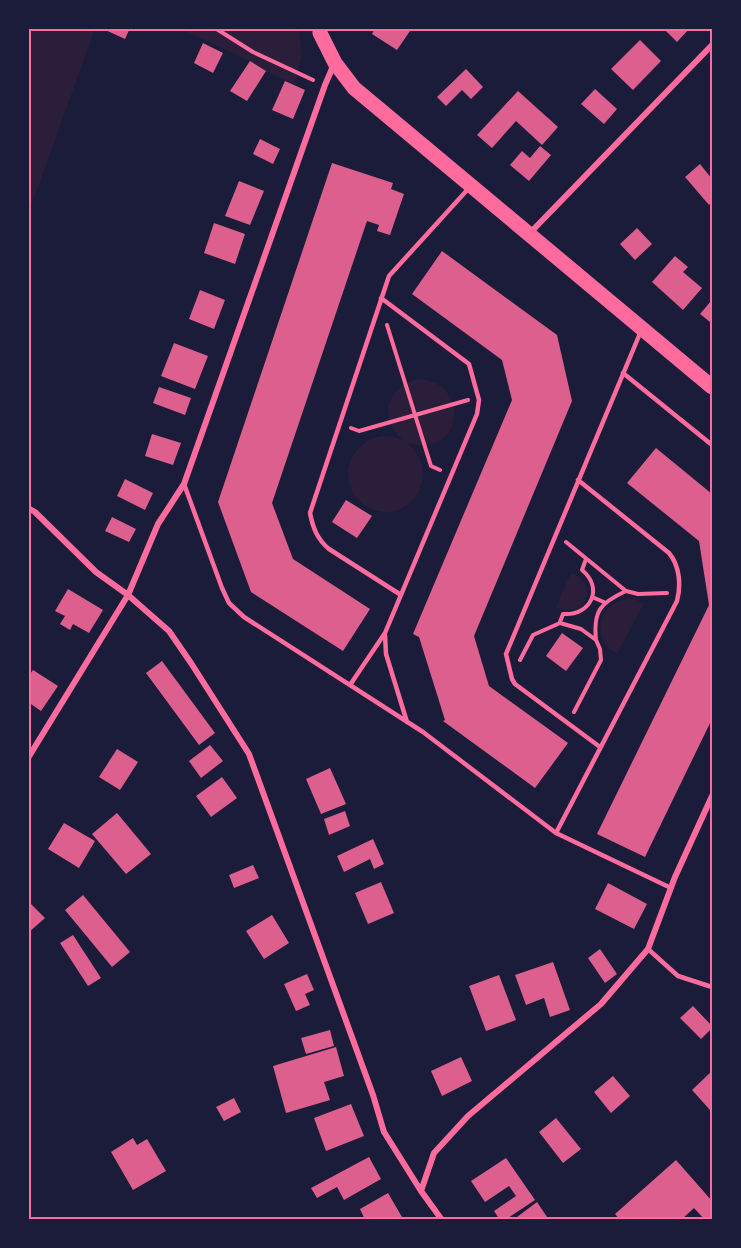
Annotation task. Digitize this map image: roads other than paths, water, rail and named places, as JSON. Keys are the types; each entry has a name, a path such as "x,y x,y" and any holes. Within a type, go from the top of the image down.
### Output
{"main road":[{"path":"320,28 320,33 335,63 354,88 712,387"}],"street":[{"path":"529,234 712,45"},
{"path":"28,758 128,595 158,524 184,484 325,85 335,63"},
{"path":"28,508 35,512 96,572 128,595 169,631 249,754 373,1095 384,1132 442,1220"},
{"path":"421,1191 434,1153 468,1116 601,1004 648,949 671,888 712,796"}],"lane":[{"path":"401,596 321,542 311,521 311,506 389,276 471,186"},
{"path":"350,685 385,633 479,407 469,364 381,300"},
{"path":"600,747 515,684 506,654 642,328"},
{"path":"623,373 712,445"},
{"path":"556,832 680,592 674,559 578,480"},
{"path":"184,484 222,588 229,603 244,617 407,722 556,832 671,888"},
{"path":"385,633 386,654 407,722"},
{"path":"648,949 678,976 712,987"}]}
